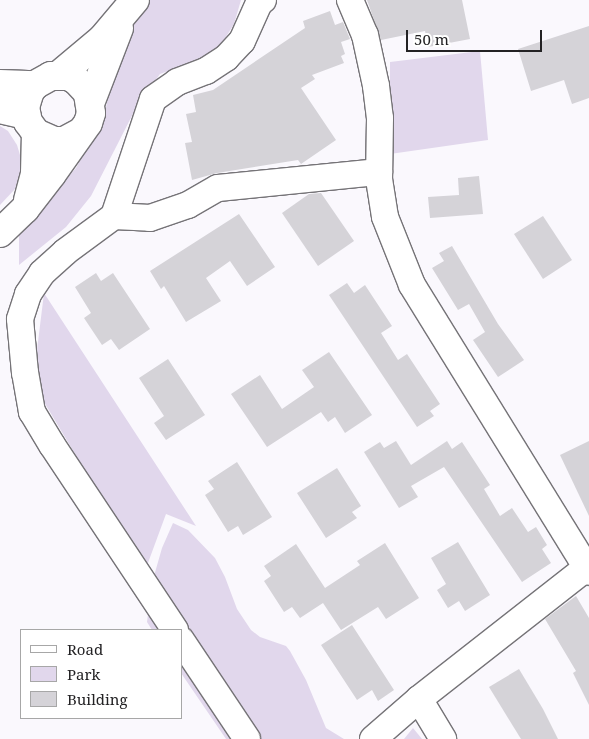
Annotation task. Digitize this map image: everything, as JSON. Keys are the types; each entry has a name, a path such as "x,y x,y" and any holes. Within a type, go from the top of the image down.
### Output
{"main road":[{"path":"25,209 35,173 27,99 47,80 102,38 132,4"},
{"path":"0,233 25,209 90,118 91,101 112,42 132,4"},
{"path":"0,84 47,80 76,80 83,86 91,101"},
{"path":"0,109 31,124 54,141 73,138 81,132"}],"street":[{"path":"173,629 32,412 25,373 20,319 28,294 42,273 65,252 114,216 153,99 177,82 206,71 226,58 242,40 258,3 263,0"},
{"path":"350,0 365,34 376,86 380,118 380,172 385,217 412,285 588,570 419,699 373,739"},
{"path":"114,216 150,218 188,204 218,188 380,172"},
{"path":"182,642 247,739"},
{"path":"419,699 442,739"}],"green space":[{"path":"150,0 241,0 234,24 219,48 200,59 160,74 138,104 91,196 66,227 19,265 19,233 76,168 105,114 110,84 124,38"},
{"path":"480,51 488,140 390,154 390,62"},
{"path":"0,126 8,131 17,145 23,165 15,189 0,205"},
{"path":"44,293 196,526 166,514 145,571 41,397 37,350"},
{"path":"173,523 188,530 215,558 225,577 237,609 251,630 260,637 286,646 306,680 326,728 344,739 226,739 182,674 182,629 151,629 147,622 152,583 162,548"},
{"path":"413,728 422,739 404,739"}],"building":[{"path":"367,0 462,0 470,39 428,47 425,31 381,40"},
{"path":"330,11 335,25 343,22 350,39 341,42 345,54 341,56 344,63 312,75 315,79 301,88 336,140 301,164 298,160 217,173 192,180 185,143 192,142 186,114 196,112 193,95 213,90 305,28 303,21"},
{"path":"589,26 589,98 572,104 564,80 531,91 518,49"},
{"path":"479,176 483,214 430,218 428,197 459,195 458,178"},
{"path":"321,193 354,241 318,266 282,213 309,194"},
{"path":"239,214 275,267 247,286 230,261 206,278 221,301 186,322 164,286 161,289 150,271"},
{"path":"543,216 572,260 543,279 514,234"},
{"path":"452,246 498,324 524,360 498,377 473,340 485,332 469,304 458,310 432,268 444,261 439,253"},
{"path":"96,273 101,281 113,273 150,329 119,350 111,339 102,345 84,318 91,313 75,287"},
{"path":"347,283 354,293 365,285 392,326 381,333 398,360 407,354 440,404 430,411 434,416 417,427 329,295"},
{"path":"329,352 372,415 345,433 335,417 328,422 321,412 267,447 231,394 260,375 282,409 314,387 302,370"},
{"path":"168,359 205,415 166,440 154,423 164,416 139,378"},
{"path":"396,441 411,465 447,441 452,449 462,442 490,485 484,489 500,516 512,508 528,532 536,527 547,545 542,549 551,563 522,582 444,467 411,486 418,497 399,508 364,452 380,442 384,448"},
{"path":"589,441 589,516 560,455"},
{"path":"237,462 272,517 243,535 238,526 228,532 205,495 214,489 208,481"},
{"path":"337,468 361,506 352,512 357,518 326,538 297,493"},
{"path":"458,542 490,595 465,611 459,601 448,608 437,590 446,584 431,558"},
{"path":"385,543 419,598 386,619 378,607 341,630 323,603 300,618 292,607 284,612 264,581 271,576 264,566 296,544 325,588 360,565 357,561"},
{"path":"576,596 589,618 589,705 573,673 576,671 545,619"},
{"path":"352,625 394,690 378,701 372,690 357,700 321,645"},
{"path":"519,669 558,739 521,739 489,687"}]}
